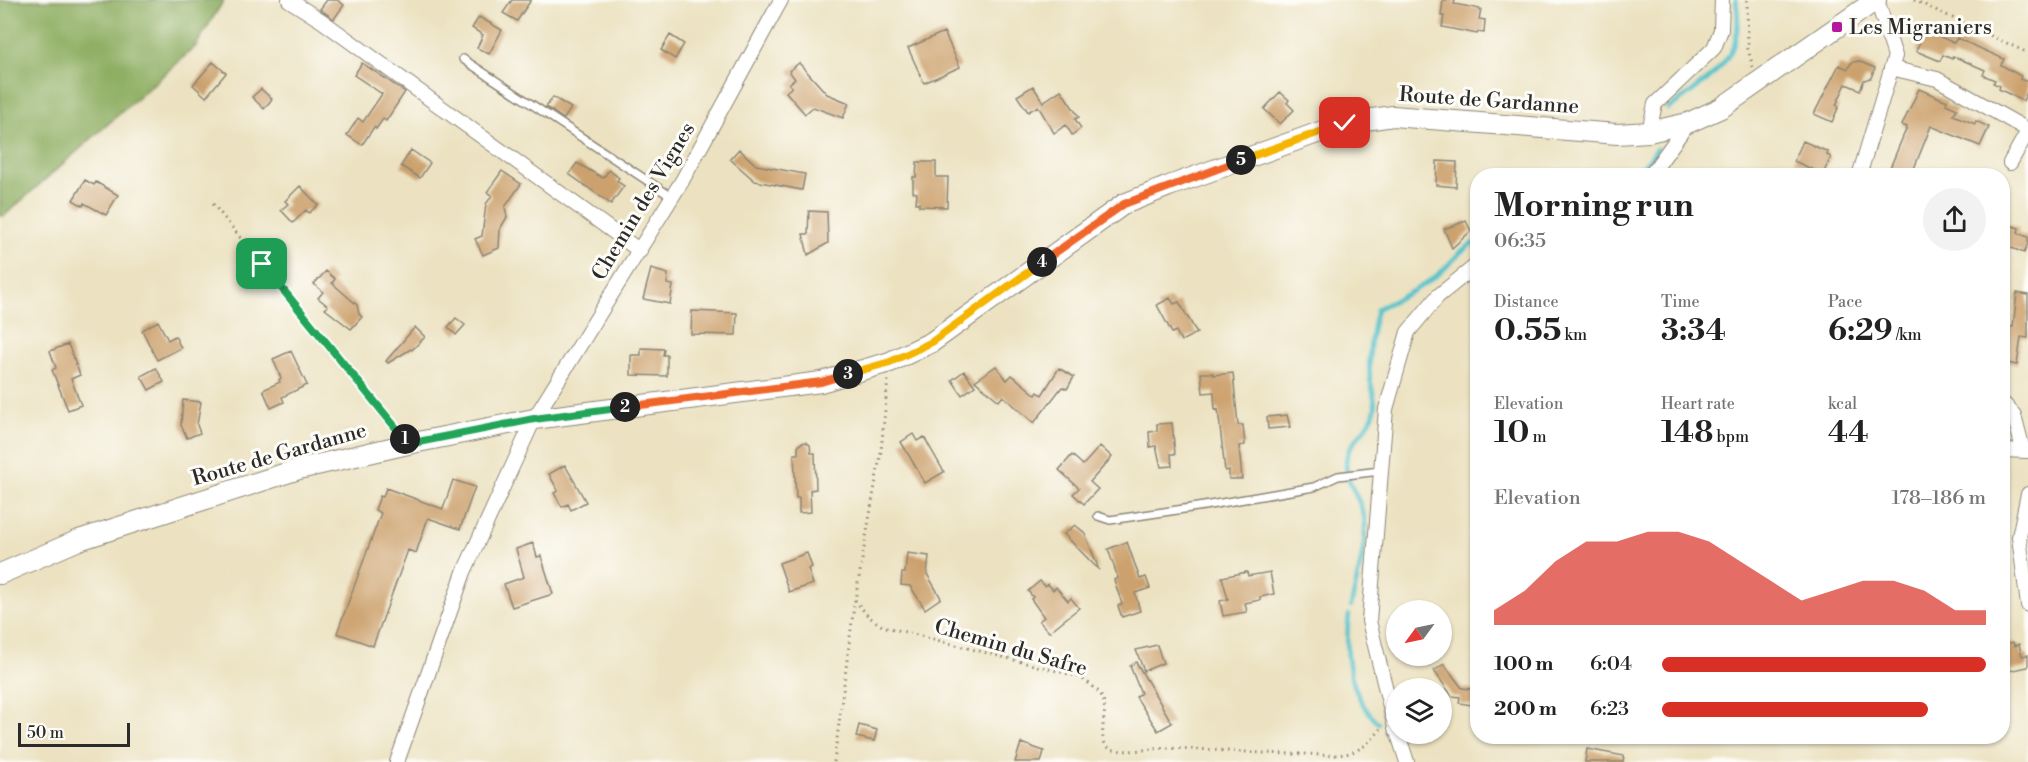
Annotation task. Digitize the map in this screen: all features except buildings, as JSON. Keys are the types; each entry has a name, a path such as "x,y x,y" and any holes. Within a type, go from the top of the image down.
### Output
{"street":[{"path":"290,0 639,251"},
{"name":"Chemin des Vignes","path":"397,762 464,572 534,419 672,197 781,0"},
{"path":"1649,132 1655,104 1714,48 1721,30 1722,0"},
{"path":"1861,168 1895,56 1876,0"},
{"name":"Route de Gardanne","path":"0,574 79,540 277,476 408,444 534,419 821,382 890,362 932,342 1124,204 1345,123 1393,116 1617,134 1649,132 1688,123 1721,108 1876,0"},
{"path":"1891,68 1937,79 2028,131 2010,163"},
{"path":"1656,168 1688,123"},
{"path":"1386,691 1369,621 1386,408 1408,332 1438,296 1470,270"},
{"path":"2010,411 2014,415 2025,450"},
{"path":"2028,494 2019,537 2028,605"},
{"path":"1401,744 1407,762"}],"lane":[{"path":"463,59 672,197"},
{"path":"1098,516 1110,520 1196,508 1314,487 1338,476 1380,471"}],"path":[{"path":"1747,0 1748,49 1757,83"},
{"path":"1914,0 2028,53"},
{"path":"213,204 408,444"},
{"path":"834,762 855,600 881,451 890,362"},
{"name":"Chemin du Safre","path":"855,600 868,616 882,626 1080,677 1102,696 1106,709 1102,736 1107,747 1116,751 1162,748 1208,749 1260,754 1344,755 1357,751 1371,740 1386,723"}],"green space":[{"path":"0,0 224,0 195,47 4,216 0,215"}],"waterway":[{"path":"1668,109 1698,87 1722,65 1736,38 1738,20 1736,0"},
{"path":"1642,168 1657,149"},
{"path":"1351,606 1361,560 1365,525 1362,509 1348,478 1346,464 1350,449 1369,423 1375,409 1369,360 1377,309 1427,283 1470,245"},
{"path":"1349,615 1347,644 1350,673 1360,699 1378,723"}],"place":[{"name":"Les Migraniers","path":"1837,27"}],"route":[{"path":"262,264 408,444 534,419 821,382 890,362 932,342 1124,204 1345,123"}]}
